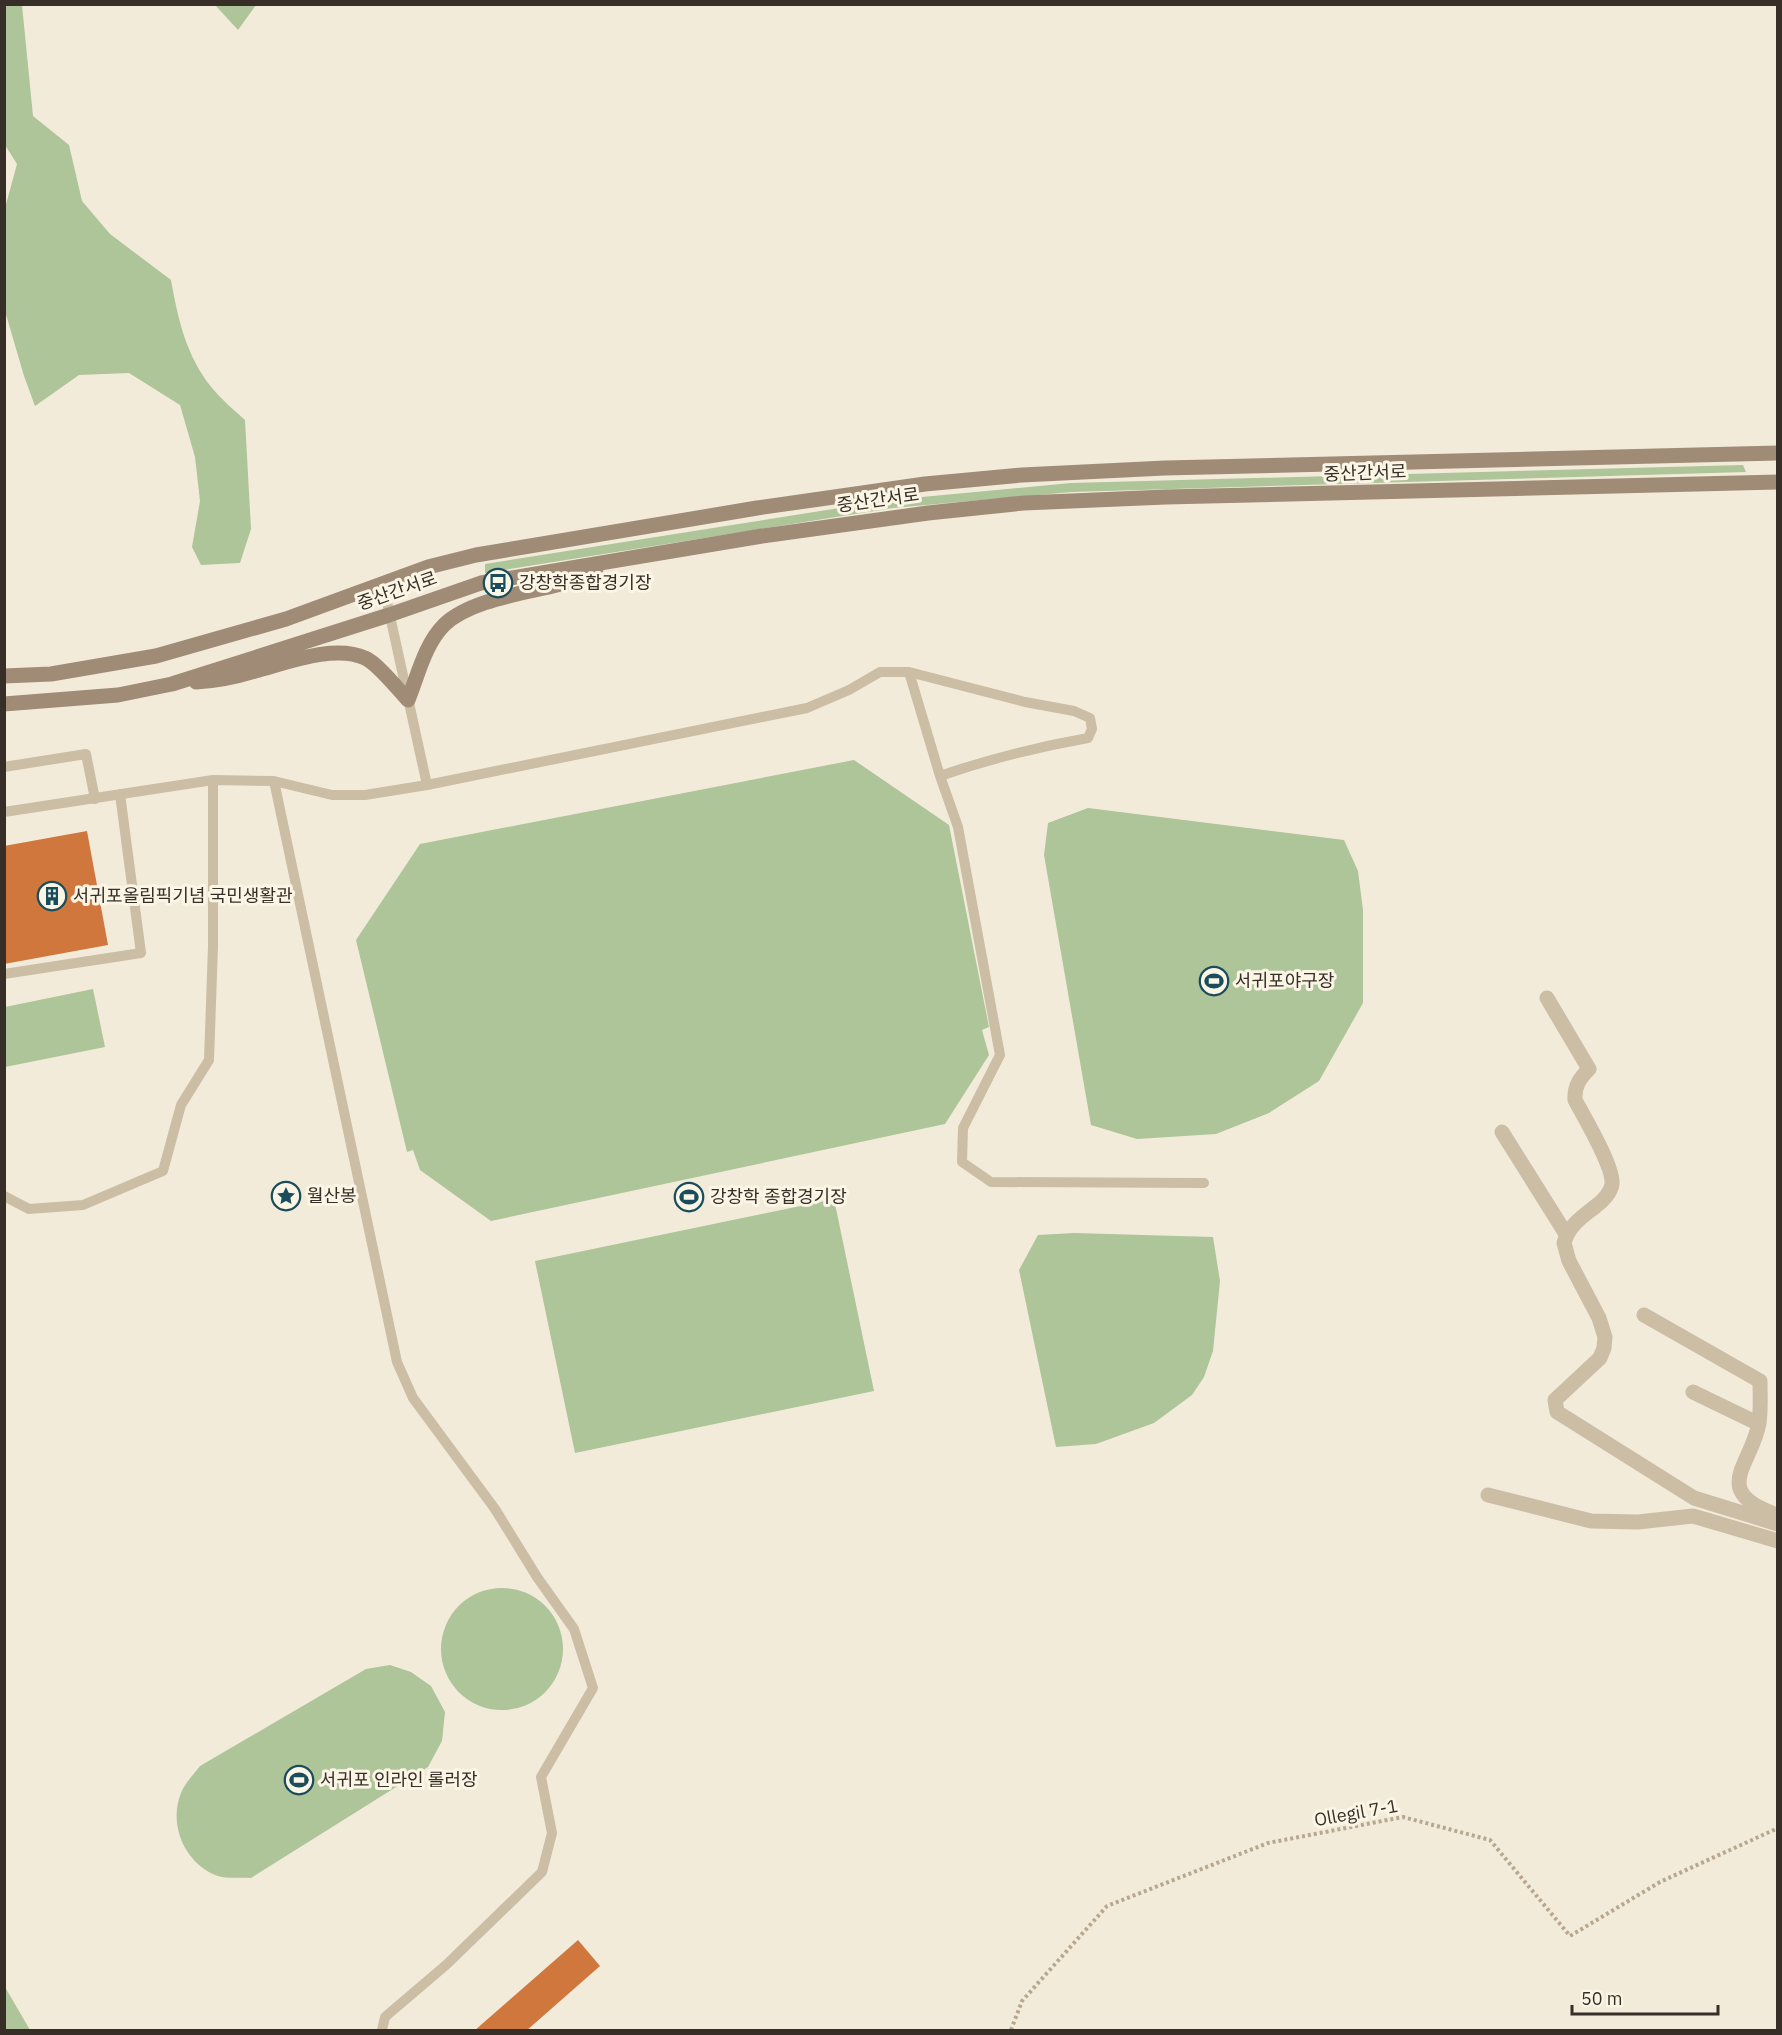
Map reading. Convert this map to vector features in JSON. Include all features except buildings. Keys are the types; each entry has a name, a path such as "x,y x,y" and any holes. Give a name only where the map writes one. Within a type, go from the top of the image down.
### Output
{"main road":[{"name":"중산간서로","path":"4,676 51,674 156,656 286,619 428,567 488,552 769,506 980,478 1165,468 1778,453"},
{"name":"중산간서로","path":"4,704 118,695 172,684 389,615 481,583 669,551 928,513 1024,503 1485,488 1778,482"},
{"path":"172,684 217,681 310,656 344,654 365,658 408,700 429,645 444,625 462,611 526,591 576,580 609,563"}],"street":[{"path":"1547,998 1589,1068 1579,1079 1574,1090 1575,1100 1606,1160 1613,1181 1611,1188 1600,1203 1573,1224 1563,1243 1569,1261 1599,1318 1605,1337 1600,1358 1555,1400 1557,1413 1694,1498 1778,1524"},
{"path":"1502,1132 1566,1234"},
{"path":"1644,1315 1760,1381 1759,1424 1742,1466 1738,1485 1742,1496 1756,1507 1778,1515"},
{"path":"1694,1392 1759,1424"},
{"path":"1488,1495 1591,1521 1638,1522 1693,1516 1778,1541"}],"lane":[{"path":"383,584 427,785"},
{"path":"4,813 213,780 274,781 332,795 365,795 427,785 807,708 849,690 880,672 909,672 1025,702 1074,711 1090,718 1092,729 1088,738 1043,746 978,763 940,776"},
{"path":"909,672 958,827 1000,1055 963,1128 962,1162 990,1182 1204,1183"},
{"path":"4,767 86,754 96,799"},
{"path":"4,1196 28,1209 83,1205 163,1171 181,1105 209,1060 213,946 213,780"},
{"path":"274,781 397,1362 413,1398 495,1509 537,1577 574,1629 593,1688 541,1777 552,1833 542,1872 446,1965 385,2018 382,2031"},
{"path":"4,974 141,953 120,794"}],"path":[{"name":"Ollegil 7-1","path":"1011,2031 1022,2001 1107,1906 1268,1843 1403,1817 1490,1840 1570,1936 1660,1882 1778,1828"}],"green space":[{"path":"5,4 22,5 33,116 69,145 82,201 110,234 171,280 180,323 189,350 203,376 245,420 251,529 240,563 201,565 192,547 200,501 195,457 180,405 129,373 79,375 35,406 5,311 5,208 17,164 5,145"},
{"path":"215,5 256,5 238,30"},
{"path":"1743,465 1746,472 1072,492 893,508 485,573 485,564 890,500 1071,483"},
{"path":"854,760 949,825 989,1027 982,1030 989,1055 945,1124 491,1221 420,1170 413,1150 407,1152 356,940 420,844"},
{"name":"서귀포야구장","path":"1088,808 1344,840 1358,871 1363,910 1363,1003 1319,1081 1269,1113 1216,1134 1137,1139 1091,1125 1044,855 1048,823"},
{"path":"93,989 105,1047 5,1067 5,1007"},
{"path":"834,1199 874,1391 575,1453 535,1261"},
{"path":"1074,1233 1213,1237 1220,1281 1213,1351 1204,1377 1192,1395 1154,1423 1096,1444 1056,1447 1019,1270 1038,1235"},
{"path":"502,1588 526,1592 545,1606 559,1625 563,1649 559,1673 545,1692 526,1706 502,1710 478,1706 459,1692 445,1673 441,1649 445,1625 459,1606 478,1592"},
{"name":"서귀포 인라인 롤러장","path":"390,1665 411,1672 431,1686 445,1712 442,1741 428,1767 251,1878 218,1876 196,1862 182,1842 177,1818 181,1793 200,1766 366,1669"},
{"path":"5,1987 30,2030 5,2030"}],"place":[{"name":"강창학종합경기장","path":"498,583"},
{"name":"서귀포올림픽기념 국민생활관","path":"52,896"},
{"name":"서귀포야구장","path":"1214,981"},
{"name":"월산봉","path":"286,1196"},
{"name":"강창학 종합경기장","path":"689,1197"},
{"name":"서귀포 인라인 롤러장","path":"299,1780"}]}
